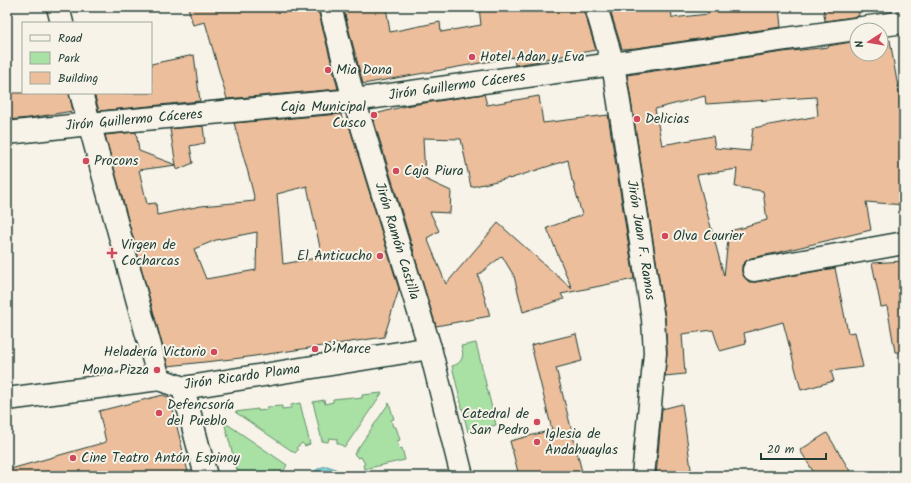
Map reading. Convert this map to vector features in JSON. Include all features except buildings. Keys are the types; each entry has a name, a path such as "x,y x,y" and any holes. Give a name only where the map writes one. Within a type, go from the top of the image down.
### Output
{"street":[{"path":"58,7 62,22"},
{"name":"Jirón Ramón Castilla","path":"330,7 354,100 430,348 462,476"},
{"name":"Jirón Juan F. Ramos","path":"596,7 613,64 653,320 655,353 644,476"},
{"name":"Jirón Guillermo Cáceres","path":"7,133 354,100 904,22"},
{"path":"7,399 159,378 81,94"},
{"path":"754,270 904,243"},
{"name":"Jirón Ricardo Plama","path":"159,378 183,388 430,348"},
{"path":"183,388 206,476"}],"green space":[{"path":"476,343 496,425 468,432 452,366 462,359 463,353 461,346"},
{"path":"382,393 345,447 337,443 337,439 329,438 328,442 322,441 313,402 324,400 325,404 333,402 333,399 353,397 354,399 362,398 362,395"},
{"path":"300,403 310,444 305,446 302,443 296,448 298,450 295,453 235,412 258,409 258,411 266,410 267,407 282,406 282,409 291,408 291,405"},
{"path":"389,403 394,419 391,420 393,427 396,427 400,440 397,441 399,449 402,448 405,460 364,469 363,465 365,464 361,457 358,458 354,454"},
{"path":"224,422 287,465 283,472 280,472 280,476 239,476 235,463 238,462 236,454 233,455"}],"water":[{"path":"327,466 340,472 343,476 310,476 318,469"}],"place":[{"name":"Hotel Adan y Eva","path":"472,57"},
{"name":"Mia Dona","path":"328,70"},
{"name":"Caja Municipal Cusco","path":"374,115"},
{"name":"Delicias","path":"637,119"},
{"name":"Procons","path":"86,161"},
{"name":"Caja Piura","path":"396,171"},
{"name":"Olva Courier","path":"665,236"},
{"name":"Virgen de Cocharcas","path":"112,253"},
{"name":"El Anticucho","path":"380,256"},
{"name":"D’Marce","path":"315,349"},
{"name":"Heladería Victorio","path":"214,352"},
{"name":"Mona Pizza","path":"157,370"},
{"name":"Defencsoría del Pueblo","path":"159,413"},
{"name":"Catedral de San Pedro","path":"537,422"},
{"name":"Iglesia de Andahuaylas","path":"537,442"},
{"name":"Cine Teatro Antón Espinoy","path":"73,458"}]}
